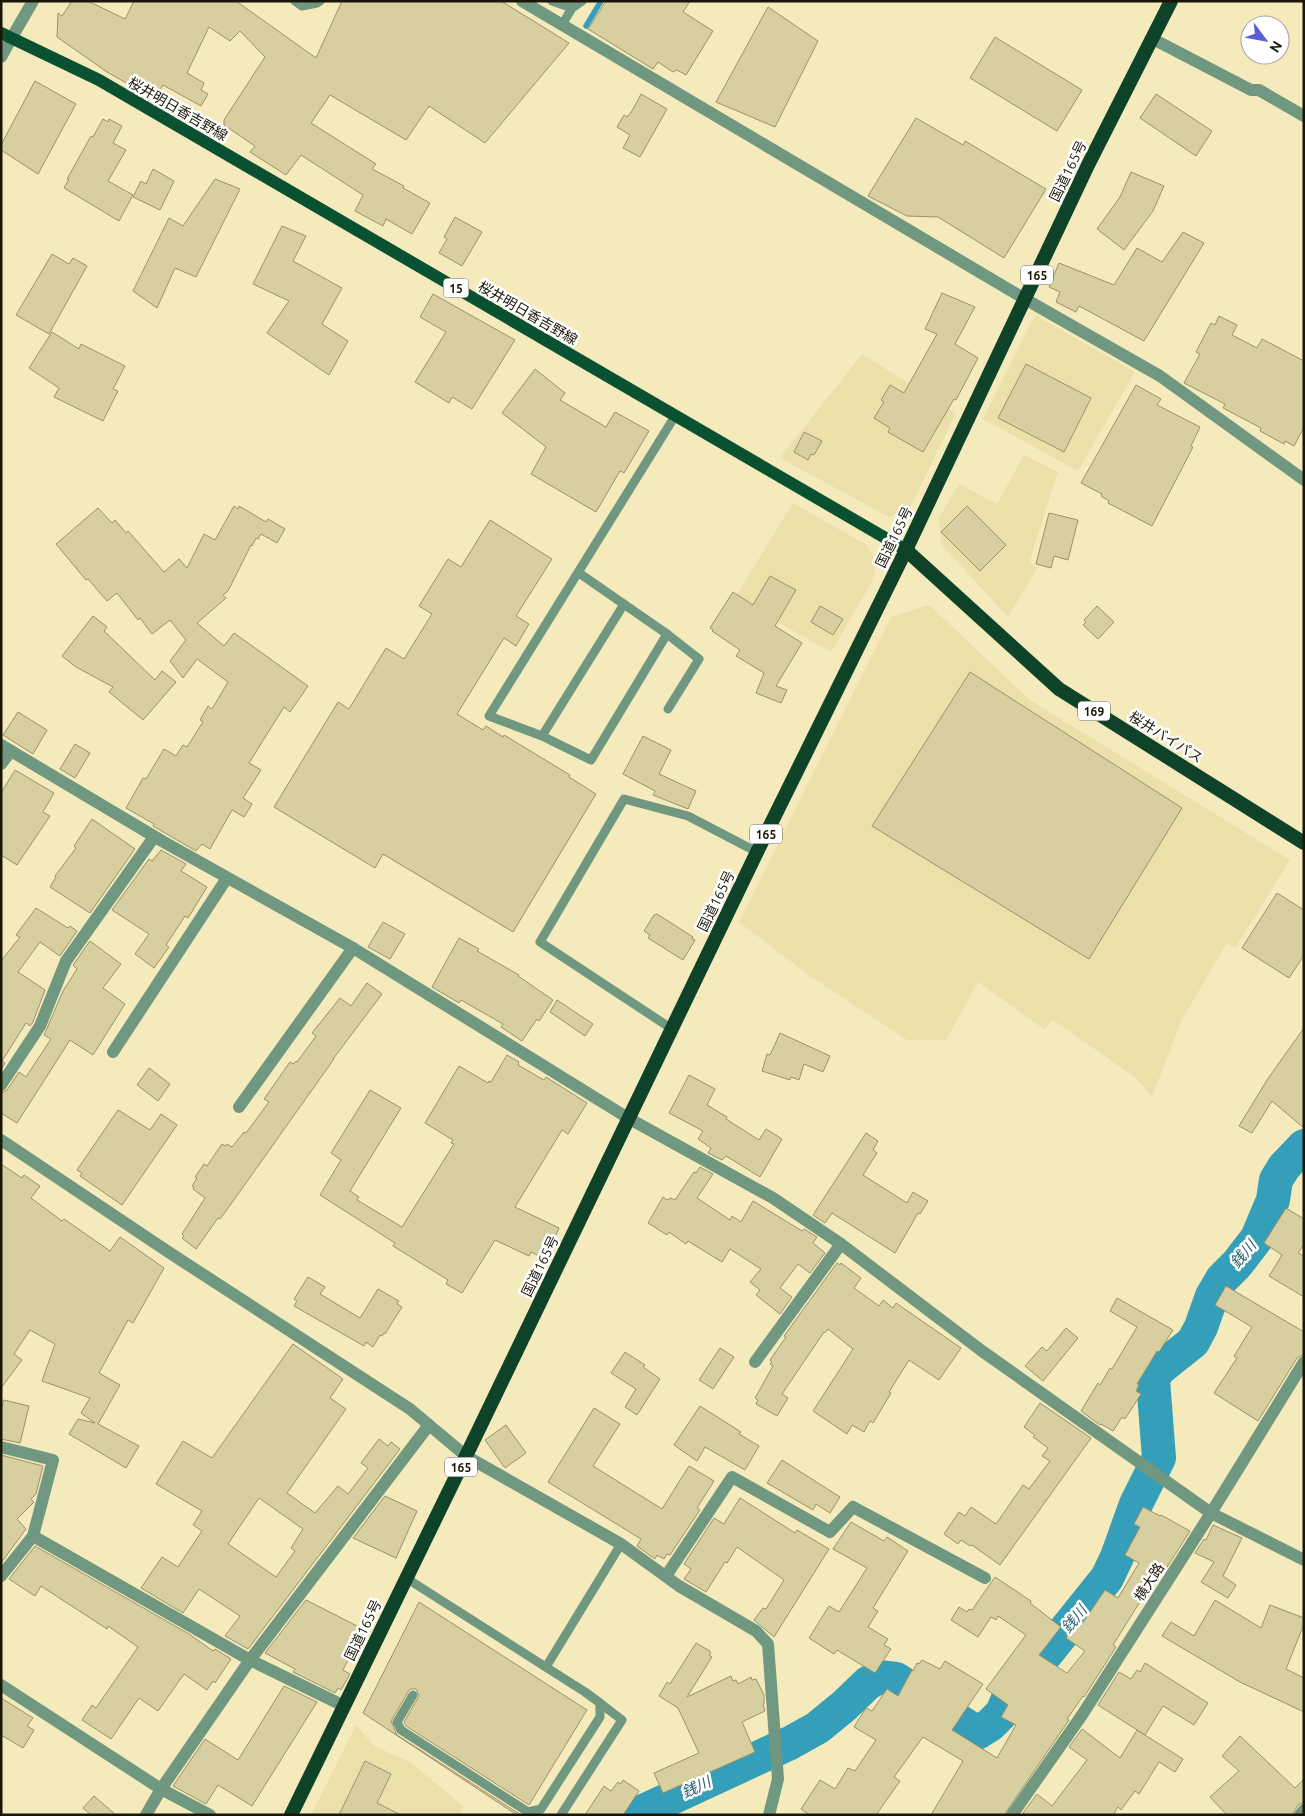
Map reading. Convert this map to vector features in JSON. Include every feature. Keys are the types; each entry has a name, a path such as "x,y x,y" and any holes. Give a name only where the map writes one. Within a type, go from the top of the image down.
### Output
{"highway":[{"name":"国道165号","path":"291,1815 757,852 906,550 1088,165 1170,1"},
{"name":"桜井バイパス","path":"906,550 1059,690 1304,843"}],"main road":[{"name":"桜井明日香吉野線","path":"6,36 99,80 906,550"}],"street":[{"path":"1,57 6,36 33,1"},
{"path":"522,1 1026,299 1160,376 1304,480"},
{"path":"1152,39 1251,90 1259,90 1304,116"},
{"path":"1,764 6,748 154,837 353,948 628,1118 772,1198 841,1244 982,1351 1211,1513 1304,1560"},
{"path":"1,1085 40,1026 66,961 154,837"},
{"path":"113,1052 227,878"},
{"path":"239,1107 353,948"},
{"path":"1,1140 170,1253 410,1409 466,1456 621,1544 666,1576 756,1631 768,1644 778,1779 769,1815"},
{"path":"755,1362 841,1244"},
{"name":"横大路","path":"1012,1815 1082,1715 1211,1513 1304,1362"},
{"path":"146,1815 161,1789 250,1660 429,1425"},
{"path":"1,1447 53,1460 33,1536 1,1576"},
{"path":"666,1576 732,1477 830,1532 853,1507 985,1578"},
{"path":"33,1536 250,1660 344,1706"},
{"path":"1,1684 161,1789 210,1815"},
{"path":"1300,1815 1304,1810"}],"lane":[{"path":"295,1 302,6 320,1"},
{"path":"552,1 570,5 582,1"},
{"path":"562,25 570,5"},
{"path":"667,634 591,760 542,736 489,716 675,416"},
{"path":"578,573 667,634 699,659 668,709"},
{"path":"542,736 624,604"},
{"path":"672,1028 540,942 624,799 688,816 757,852"},
{"path":"546,1667 621,1544"},
{"path":"406,1578 546,1667 622,1720 561,1815"},
{"path":"413,1695 398,1722 400,1730 528,1812 541,1808 552,1792 600,1717 600,1703"}],"shaded area":[{"path":"1035,315 1135,372 1078,471 983,419"},
{"path":"862,354 956,413 910,508 889,517 780,458"},
{"path":"1024,455 1058,472 1029,562 1037,568 1008,617 941,544 939,518 959,484 997,504"},
{"path":"793,503 865,544 877,562 872,582 831,652 735,598"},
{"path":"929,605 1030,700 1290,860 1235,948 1227,943 1181,1021 1152,1097 1136,1078 1053,1020 1044,1029 978,982 946,1040 907,1040 810,976 739,922 891,617"},
{"path":"356,1725 374,1746 410,1762 464,1807 459,1815 311,1815"}],"building":[{"path":"72,1 88,1 125,19 134,1 236,1 316,58 342,1 501,1 569,43 485,143 429,106 406,140 330,95 311,123 376,164 372,169 404,186 403,188 430,203 412,234 386,219 383,226 355,211 363,195 301,155 286,175 250,152 255,146 224,125 224,120 265,57 240,31 230,41 209,27 187,73 204,83 201,90 208,94 201,106 163,85 155,99 107,72 57,37 58,13 62,16"},
{"path":"606,1 690,1 683,12 713,31 686,75 677,70 673,72 658,62 653,69 588,29"},
{"path":"768,7 818,41 775,127 716,102"},
{"path":"995,37 1082,90 1057,131 970,78"},
{"path":"35,81 76,104 38,174 1,150 1,145"},
{"path":"641,94 667,109 640,157 623,148 630,135 617,127 624,115 627,117 632,111"},
{"path":"1156,94 1212,131 1196,156 1140,118"},
{"path":"916,118 963,145 965,141 1046,189 1004,258 938,217 907,216 868,196"},
{"path":"103,119 108,122 109,119 122,126 113,143 126,150 108,181 133,195 119,221 64,188 91,136 93,137"},
{"path":"153,169 174,181 160,210 133,197 141,181 146,184"},
{"path":"1131,172 1164,186 1153,211 1124,250 1097,229 1120,197"},
{"path":"215,179 240,189 196,277 175,268 157,308 133,291 169,218 183,226"},
{"path":"455,217 482,232 462,266 439,253 447,239 444,237"},
{"path":"282,226 306,236 293,261 342,288 322,324 348,341 329,375 267,333 289,301 253,284"},
{"path":"1183,232 1204,243 1144,341 1079,306 1076,312 1056,302 1060,292 1049,287 1059,263 1114,285 1137,248 1162,262"},
{"path":"52,254 69,264 73,258 87,266 49,334 16,315"},
{"path":"942,293 975,307 955,344 978,358 956,400 954,399 923,452 888,432 890,428 874,418 884,402 881,400 890,385 904,393 937,334 925,329"},
{"path":"433,294 515,340 472,409 452,397 449,403 415,382 446,332 420,317"},
{"path":"1219,316 1237,325 1232,335 1257,348 1262,339 1304,361 1304,427 1294,446 1285,441 1284,444 1260,431 1261,428 1223,408 1225,404 1184,383 1200,354 1196,352 1211,323 1215,325"},
{"path":"52,332 79,349 81,344 125,366 113,389 118,391 103,421 54,397 59,388 29,368"},
{"path":"1026,364 1091,398 1064,452 998,418"},
{"path":"535,369 565,393 560,400 606,427 615,412 649,431 624,473 620,471 596,512 531,474 546,447 502,413"},
{"path":"1136,385 1161,399 1157,405 1200,427 1191,446 1193,447 1152,526 1108,503 1109,501 1101,496 1102,494 1081,483"},
{"path":"804,432 822,441 814,455 811,454 808,460 794,452"},
{"path":"234,506 238,509 239,506 266,522 268,519 285,529 277,543 261,534 258,539 256,538 228,591 223,595 226,598 197,623 224,646 234,633 308,686 290,712 284,707 249,763 261,770 243,798 252,804 244,817 232,810 210,849 202,844 196,851 126,808 143,778 146,779 164,749 176,756 183,745 187,747 203,722 200,720 208,706 212,709 228,682 197,659 183,678 170,661 186,640 170,620 152,634 140,618 138,620 117,593 107,601 88,579 86,580 56,544 98,508 112,523 115,520 126,533 128,531 164,572 179,559 187,568 204,534 215,540"},
{"path":"967,506 1006,545 980,571 941,532"},
{"path":"1049,513 1078,520 1068,560 1054,556 1051,568 1036,564"},
{"path":"490,520 552,559 516,616 529,624 516,646 504,638 457,714 483,730 486,726 503,737 504,735 570,775 569,777 596,794 513,932 383,854 375,868 274,807 338,702 349,709 386,648 404,659 432,614 419,606 448,559 461,567"},
{"path":"770,576 796,590 775,626 802,643 776,686 787,690 781,703 756,693 764,673 736,656 740,650 710,628 733,592 753,605"},
{"path":"820,606 843,619 833,635 811,622"},
{"path":"1097,606 1114,622 1098,639 1083,625 1086,622 1084,620"},
{"path":"93,616 107,627 104,631 155,680 162,671 176,682 143,720 109,692 113,687 76,667 62,656"},
{"path":"970,672 1182,808 1089,959 872,826"},
{"path":"18,712 47,730 33,754 3,735"},
{"path":"643,736 671,750 659,774 696,791 688,809 653,795 655,791 623,774"},
{"path":"75,744 90,753 75,778 60,769"},
{"path":"15,770 54,793 43,812 50,816 17,865 1,855 1,793"},
{"path":"92,819 135,849 90,913 50,887 55,876 76,848 74,846"},
{"path":"161,850 186,864 181,871 207,887 188,918 185,916 166,945 169,947 154,968 135,954 149,934 112,910 149,859 152,861"},
{"path":"1277,893 1304,910 1304,955 1289,978 1242,948"},
{"path":"36,908 68,928 70,926 77,931 60,956 40,942 18,972 45,990 33,1022 30,1026 26,1023 2,1061 5,1063 1,1070 1,961 20,937 16,935"},
{"path":"657,914 695,940 683,960 648,938 650,935 644,931 654,915"},
{"path":"383,922 405,934 390,959 368,947"},
{"path":"459,938 479,949 477,951 519,975 553,1000 522,1041 501,1027 503,1024 461,1000 459,1003 432,987"},
{"path":"90,941 121,964 103,988 125,1004 93,1055 70,1040 17,1123 1,1113 1,1093 7,1090 19,1072 26,1077 51,1039 44,1035 63,991 77,969 73,965"},
{"path":"367,983 382,994 333,1059 231,1204 220,1219 218,1218 196,1249 182,1238 184,1236 182,1234 205,1198 193,1189 194,1187 192,1186 197,1178 195,1177 204,1164 207,1166 222,1144 232,1147 244,1132 246,1133 269,1102 264,1099 290,1062 293,1064 297,1062 316,1036 312,1033 340,998 351,1006"},
{"path":"557,1000 593,1024 585,1036 550,1012"},
{"path":"1304,1028 1304,1128 1272,1101 1252,1133 1239,1126 1267,1080"},
{"path":"780,1033 830,1056 823,1072 804,1064 799,1080 791,1077 790,1080 762,1071 767,1054 770,1055"},
{"path":"507,1055 519,1062 518,1065 544,1080 546,1077 587,1103 568,1134 562,1130 515,1207 559,1228 545,1259 531,1252 529,1256 495,1240 462,1293 446,1284 448,1280 393,1246 395,1243 320,1195 341,1160 331,1153 370,1090 401,1108 350,1191 359,1197 357,1200 402,1227 454,1144 451,1143 453,1140 425,1123 459,1066 488,1083 489,1081 491,1082"},
{"path":"149,1068 170,1084 158,1101 137,1085"},
{"path":"689,1075 715,1089 707,1105 727,1117 726,1119 759,1140 766,1129 782,1139 760,1177 726,1156 722,1160 708,1153 711,1148 698,1139 703,1131 669,1113"},
{"path":"118,1110 150,1130 161,1114 177,1125 122,1205 80,1176 82,1173 77,1170"},
{"path":"866,1133 878,1141 873,1150 877,1153 863,1175 907,1203 913,1192 928,1201 920,1214 918,1213 895,1253 832,1213 825,1223 813,1215"},
{"path":"1,1164 22,1178 24,1175 40,1186 31,1198 62,1221 64,1219 110,1251 120,1237 164,1268 133,1323 128,1320 99,1373 120,1385 98,1424 139,1446 126,1468 69,1434 78,1419 95,1423 81,1413 90,1398 42,1381 55,1344 30,1330 14,1354 22,1360 1,1388"},
{"path":"700,1167 713,1174 697,1198 730,1220 732,1216 741,1222 753,1201 802,1231 804,1229 817,1237 813,1243 825,1253 810,1273 798,1264 780,1288 792,1297 780,1314 756,1295 760,1290 750,1282 761,1269 730,1249 722,1262 688,1241 686,1244 669,1232 667,1235 648,1223 663,1197 667,1200 671,1198 675,1200 694,1172 696,1173"},
{"path":"1286,1208 1304,1219 1304,1244 1298,1253 1304,1256 1304,1297 1269,1276 1282,1255 1264,1243"},
{"path":"837,1263 840,1265 841,1263 861,1278 854,1288 879,1306 883,1300 893,1308 896,1303 961,1348 939,1380 909,1360 873,1423 870,1421 864,1432 852,1425 847,1434 813,1411 853,1349 828,1329 824,1332 782,1394 788,1398 777,1416 756,1404 758,1400 755,1398 773,1366 770,1364 772,1362 770,1360 786,1337 784,1336"},
{"path":"308,1277 325,1287 320,1294 360,1318 378,1289 399,1301 397,1304 402,1307 385,1334 380,1335 373,1347 366,1342 364,1346 294,1306 297,1301 294,1299"},
{"path":"1226,1286 1304,1332 1304,1354 1297,1358 1258,1421 1214,1393 1237,1358 1234,1356 1252,1327 1215,1305"},
{"path":"1117,1298 1173,1330 1159,1352 1157,1351 1137,1384 1139,1385 1136,1391 1141,1394 1125,1419 1122,1417 1113,1431 1100,1425 1081,1411 1098,1383 1100,1385 1110,1368 1112,1369 1137,1327 1110,1311"},
{"path":"1066,1328 1078,1338 1043,1381 1025,1366 1042,1347 1047,1351"},
{"path":"293,1344 343,1379 330,1398 346,1409 287,1493 315,1513 338,1486 348,1494 368,1468 361,1463 379,1439 388,1446 391,1442 400,1449 248,1649 225,1636 240,1616 199,1589 183,1613 141,1588 162,1557 178,1567 202,1531 193,1525 202,1511 156,1484 183,1441 212,1458","holes":["259,1498 303,1529 291,1548 295,1551 276,1577 228,1544"]},
{"path":"720,1348 734,1357 713,1389 699,1380"},
{"path":"625,1352 645,1365 643,1367 660,1379 637,1415 625,1407 636,1389 611,1373"},
{"path":"4,1400 29,1406 20,1443 1,1439 1,1409"},
{"path":"1040,1403 1091,1438 1000,1565 972,1545 970,1546 961,1540 958,1544 944,1534 959,1512 965,1516 971,1507 996,1524 1023,1485 1029,1489 1050,1461 1042,1456 1048,1448 1033,1437 1035,1435 1024,1427"},
{"path":"700,1406 759,1446 745,1470 705,1447 697,1461 674,1445"},
{"path":"594,1408 620,1424 593,1466 662,1509 689,1466 714,1481 697,1508 700,1510 670,1555 667,1554 664,1559 657,1555 655,1559 637,1546 641,1539 548,1482"},
{"path":"506,1425 526,1453 505,1468 485,1440"},
{"path":"1,1455 43,1466 36,1494 31,1499 34,1502 17,1519 26,1529 1,1563"},
{"path":"782,1460 840,1497 830,1513 816,1504 813,1510 767,1483"},
{"path":"385,1496 417,1511 396,1558 353,1538"},
{"path":"740,1498 795,1533 797,1530 829,1549 774,1637 754,1620 763,1608 766,1609 784,1580 737,1547 706,1592 684,1579 691,1569 684,1564 714,1518 724,1524"},
{"path":"1143,1507 1190,1531 1162,1575 1158,1573 1113,1645 1116,1647 1004,1815 931,1815 963,1761 923,1737 894,1777 900,1781 876,1815 809,1815 801,1809 820,1780 835,1789 848,1768 855,1771 876,1740 854,1727 866,1708 872,1711 887,1689 898,1696 912,1670 922,1660 940,1669 945,1661 983,1684 952,1730 997,1758 1016,1725 1001,1717 1008,1705 986,1689 1026,1635 998,1616 996,1620 991,1617 978,1637 951,1620 959,1607 967,1612 969,1609 972,1610 995,1577 1031,1601 1030,1603 1061,1627 1039,1655 1067,1673 1085,1651 1066,1638 1078,1621 1082,1624 1105,1590 1118,1598 1139,1563 1125,1555 1140,1527 1134,1524"},
{"path":"851,1522 884,1541 887,1537 908,1551 873,1608 878,1611 868,1627 888,1639 884,1645 891,1649 875,1673 837,1650 834,1654 809,1638 829,1606 839,1612 867,1568 833,1549"},
{"path":"1213,1525 1242,1538 1223,1576 1236,1585 1228,1598 1201,1582 1214,1562 1195,1553 1204,1539 1206,1540"},
{"path":"35,1546 189,1634 213,1651 215,1649 231,1659 215,1683 213,1681 207,1690 184,1674 158,1711 139,1698 111,1739 82,1720 92,1705 96,1708 138,1647 108,1626 107,1629 41,1586 35,1596 9,1579"},
{"path":"306,1600 363,1629 343,1670 350,1674 341,1690 338,1688 335,1693 293,1672 295,1669 265,1653"},
{"path":"1215,1600 1261,1628 1270,1605 1304,1618 1304,1624 1286,1669 1304,1678 1304,1712 1240,1682 1162,1636 1171,1622 1194,1636"},
{"path":"419,1602 587,1710 529,1805 406,1726 404,1722 419,1696 416,1689 410,1689 408,1692 391,1721 397,1735 521,1815 517,1815 363,1713"},
{"path":"696,1643 710,1651 710,1656 712,1657 687,1697 731,1676 733,1681 736,1680 738,1684 751,1677 752,1680 756,1679 764,1695 763,1704 765,1711 742,1722 755,1752 663,1793 654,1773 699,1753 678,1708 659,1696 667,1682 670,1684"},
{"path":"1145,1663 1208,1703 1194,1725 1163,1706 1145,1735 1098,1705 1119,1672 1131,1679 1137,1670 1140,1672"},
{"path":"284,1686 317,1702 252,1806 218,1785 206,1804 173,1786 205,1739 238,1760"},
{"path":"1,1698 33,1718 27,1726 34,1730 23,1748 1,1735"},
{"path":"1082,1729 1120,1758 1137,1730 1183,1759 1175,1772 1159,1762 1139,1794 1135,1791 1121,1810 1118,1807 1113,1815 1026,1815 1023,1813 1037,1794 1052,1806 1087,1760 1069,1747"},
{"path":"1240,1736 1295,1788 1304,1779 1304,1802 1298,1805 1292,1815 1227,1815 1210,1797 1239,1771 1222,1756"},
{"path":"365,1761 391,1774 377,1803 401,1815 339,1815"},
{"path":"623,1780 639,1791 623,1815 585,1815 604,1786 611,1791 618,1782 621,1784"},
{"path":"94,1796 116,1815 91,1815 83,1808"}],"waterway":[{"path":"586,26 601,1"},
{"name":"銭川","path":"635,1815 790,1743 817,1728 868,1683 879,1677 896,1679 977,1733 990,1725 1002,1713 1009,1696 1022,1677 1046,1654 1107,1578 1117,1557 1136,1504 1159,1458 1153,1380 1158,1370 1193,1342 1201,1327 1212,1296 1222,1279 1237,1264 1257,1238 1273,1200 1276,1180 1284,1167 1304,1146"}]}
